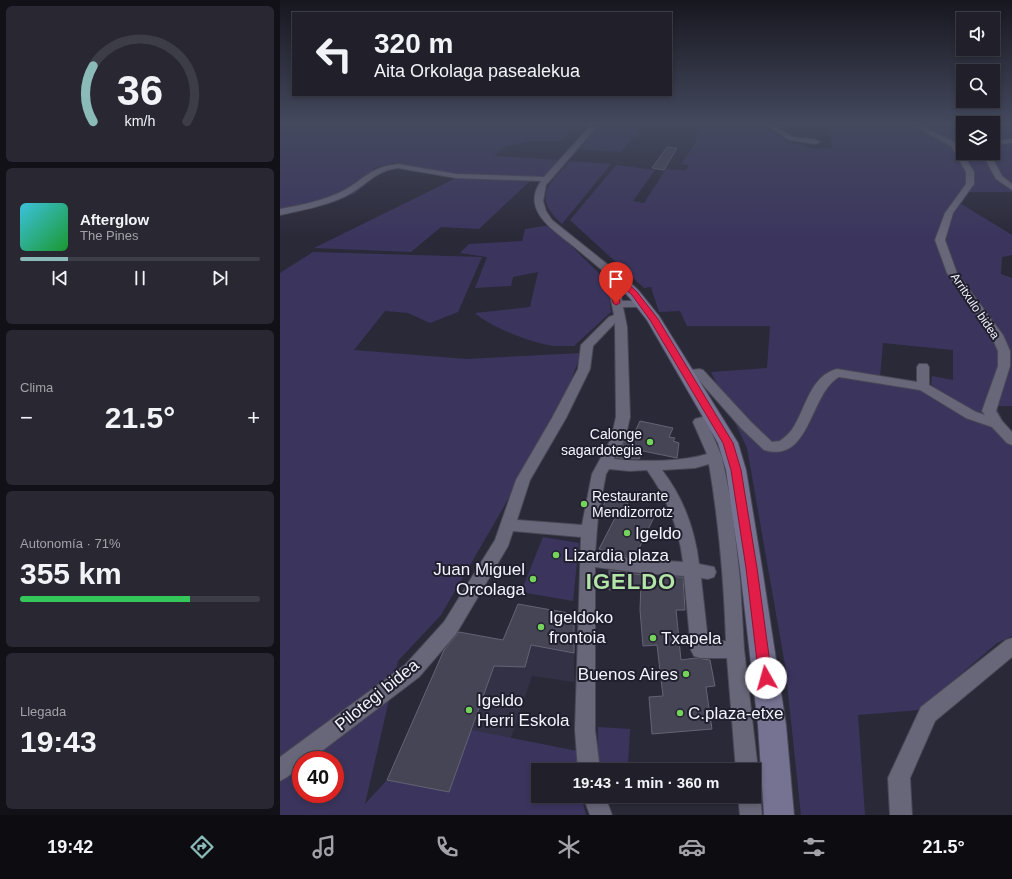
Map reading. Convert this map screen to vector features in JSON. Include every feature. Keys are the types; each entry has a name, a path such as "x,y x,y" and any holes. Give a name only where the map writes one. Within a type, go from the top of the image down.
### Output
{"street":[{"path":"561,162 540,187 538,196 540,211 549,222 625,284 643,304 654,319 728,443 736,470 751,568 772,725 779,815"},
{"name":"Arritxulo bidea","path":"966,162 970,172 970,184 949,213 940,240 952,273 997,335 1004,351 1004,366 989,411 1012,440"},
{"path":"991,162 999,177 1012,188"},
{"path":"280,212 297,209 344,194 356,187 374,171 381,168 398,166 456,176 546,179"},
{"path":"587,763 585,730 587,559 590,516 599,474 618,439 623,417 619,311 614,290 613,274"},
{"path":"619,311 629,303 643,304"},
{"name":"Pilotegi bidea","path":"280,770 412,671 450,628 502,542 523,480 559,418 584,369 587,345 619,311"},
{"path":"923,367 923,387"},
{"path":"687,374 699,373 746,425 769,447 784,446 793,438 802,425 822,382 836,373 923,387 971,415 998,424"},
{"path":"714,418 700,422 715,457 724,506 732,580 735,649 746,763"},
{"path":"605,463 630,466 695,463 715,457"},
{"path":"651,465 660,477 682,520 689,546 700,570 700,650 735,649"},
{"path":"508,525 589,532"},
{"path":"587,559 611,564 700,570"},
{"path":"901,815 899,778 928,714 1012,646"},
{"path":"597,803 602,815"},
{"path":"750,803 751,815"}],"shaded area":[{"path":"280,162 558,162 544,176 526,177 460,175 394,163 373,168 374,178 354,194 280,210"},
{"path":"569,162 611,164 562,224 548,206 546,198 546,191 555,177"},
{"path":"682,162 1012,162 1012,192 959,192 955,200 1012,235 1012,255 1002,257 1001,274 1012,278 1012,406 996,406 1012,439 1012,636 997,643 919,710 858,715 865,815 801,815 785,665 747,448 711,372 767,368 770,326 687,326 680,311 659,312 651,287 644,288 570,220 616,165 655,170 633,201 644,203 666,169 686,170 689,165 681,164","holes":["883,343 953,350 953,380 932,376 931,387 880,377"]},
{"path":"456,178 531,180 479,229 441,227 411,252 314,248"},
{"path":"550,225 602,276 608,288 611,312 574,346 547,345 525,339 490,324 481,318 475,313 530,307 538,272 513,277 511,286 475,288 487,257 460,253 469,244 522,241 525,229"},
{"path":"313,252 482,257 458,312 430,323 408,313 385,311 354,350 466,359 581,353 571,381 502,510 441,615 398,661 365,804 387,780 449,792 471,730 577,751 578,763 531,763 531,803 583,803 586,815 280,815 280,273"},
{"path":"543,537 579,543 573,601 521,592"},
{"name":"Igeldo Herri Eskola","path":"453,631 574,653 574,682 532,676 511,738 563,763 531,763 531,803 583,803 586,815 387,780"},
{"path":"598,727 630,729 628,763 597,763"}],"building":[{"path":"656,162 669,162 664,170 652,168"},
{"name":"Calonge sagardotegia","path":"640,421 673,428 669,437 675,438 673,441 679,443 677,458 643,451 639,459 616,458 629,433 634,434"},
{"name":"Igeldo","path":"607,497 628,503 626,507 654,517 635,557 614,555 599,549 616,516 601,511"},
{"path":"609,570 641,575 641,589 609,590"},
{"path":"660,576 683,577 685,610 676,610 681,660 696,658 710,660 715,686 706,687 712,729 652,734 649,697 663,696 657,645 643,646 640,610 641,583 660,582"},
{"name":"Igeldo Herri Eskola","path":"518,604 574,614 574,653 531,645 525,667 494,666 449,792 387,780 444,650 459,632 503,640"}],"place":[{"name":"Calonge sagardotegia","path":"650,442"},
{"name":"Restaurante Mendizorrotz","path":"584,504"},
{"name":"Igeldo","path":"627,533"},
{"name":"Lizardia plaza","path":"556,555"},
{"name":"Juan Miguel Orcolaga","path":"533,579"},
{"name":"Igeldoko frontoia","path":"541,627"},
{"name":"Txapela","path":"653,638"},
{"name":"Buenos Aires","path":"686,674"},
{"name":"Igeldo Herri Eskola","path":"469,710"},
{"name":"C.plaza-etxe","path":"680,713"}],"district":[{"name":"IGELDO","path":"631,581"}],"route":[{"path":"616,303 613,274 625,284 654,319 728,443 736,470 766,678"}]}
